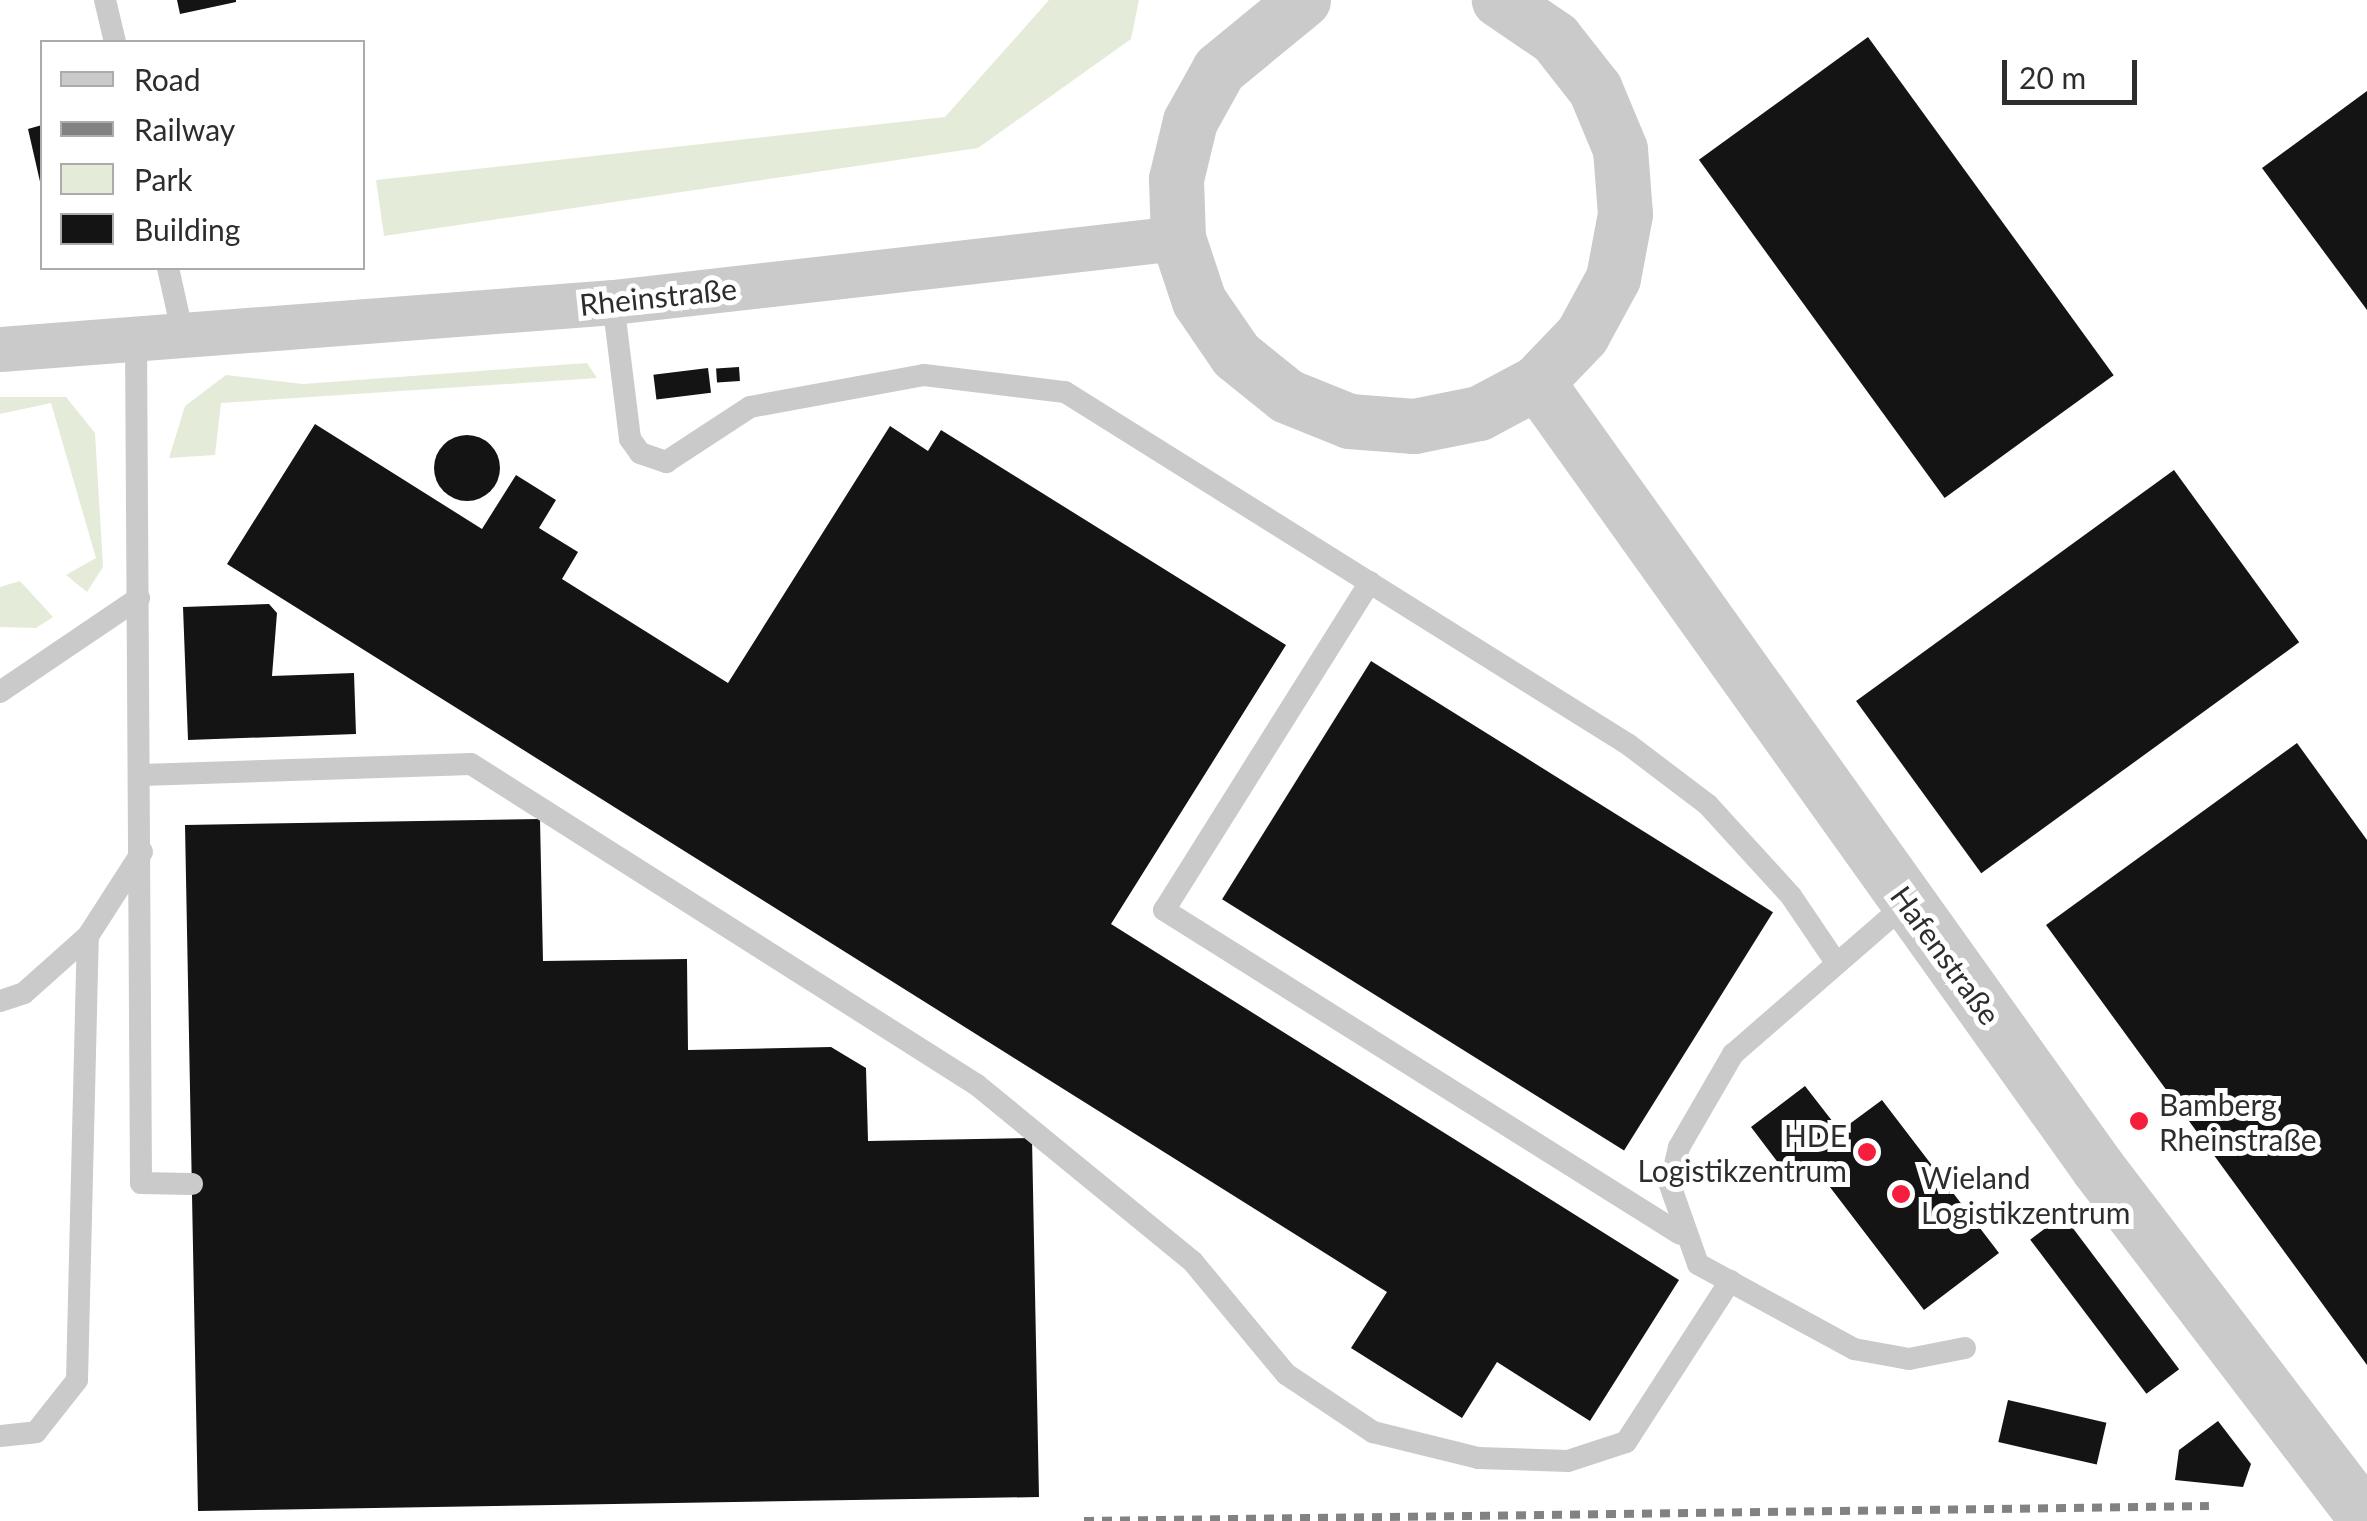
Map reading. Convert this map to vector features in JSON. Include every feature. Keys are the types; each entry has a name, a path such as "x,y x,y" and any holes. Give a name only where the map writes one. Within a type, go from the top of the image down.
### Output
{"street":[{"path":"1303,0 1218,69 1190,121 1176,179 1178,238 1198,301 1236,355 1288,396 1333,414 1414,426 1479,413 1536,382 1582,336 1613,278 1625,214 1620,149 1595,89 1554,38 1499,0"},
{"name":"Rheinstraße","path":"0,349 613,302 1178,238"},
{"name":"Hafenstraße","path":"1536,382 1908,902 2367,1520"}],"lane":[{"path":"105,0 115,40"},
{"path":"168,270 183,335"},
{"path":"613,302 640,453 666,462 750,407 924,375 998,378 1065,392 1370,582 1708,804 1791,896 1834,961"},
{"path":"136,340 142,775 141,1183 192,1184"},
{"path":"1370,582 1164,910 1680,1234"},
{"path":"0,692 140,598"},
{"path":"142,775 471,764 977,1085 1192,1262 1286,1374 1374,1432 1514,1459 1568,1461 1626,1442 1730,1281"},
{"path":"0,1001 24,993 88,936 142,852"},
{"path":"1908,902 1834,961 1733,1054 1679,1146 1670,1184 1680,1234 1698,1264 1854,1349 1908,1359 1965,1348"},
{"path":"0,1436 36,1432 77,1380 88,936"}],"green space":[{"path":"1049,0 1139,0 1131,39 978,148 384,236 376,180 945,117"},
{"path":"587,363 597,378 221,403 215,455 169,458 185,406 226,375 303,384"},
{"path":"0,397 66,397 95,433 103,567 87,592 66,575 96,558 51,403 0,414"},
{"path":"20,581 53,617 36,628 0,627 0,587"}],"building":[{"path":"177,0 236,0 236,2 180,14"},
{"path":"1868,37 2114,375 1945,498 1699,160"},
{"path":"2367,91 2367,310 2262,168"},
{"path":"40,126 40,182 28,129"},
{"path":"739,367 740,381 717,383 716,369"},
{"path":"708,368 711,393 656,400 653,375"},
{"path":"315,424 482,529 516,475 556,500 539,528 578,552 562,579 728,683 890,426 928,451 941,430 1286,645 1111,924 1679,1280 1590,1421 1497,1362 1462,1418 1351,1348 1387,1292 227,564"},
{"path":"467,435 480,437 490,445 498,455 498,481 490,491 480,499 467,501 454,499 444,491 436,481 434,468 436,455 444,445 454,437"},
{"path":"2174,470 2299,642 1981,873 1856,701"},
{"path":"269,604 277,613 272,676 354,673 356,734 188,740 183,607"},
{"path":"1371,661 1773,912 1624,1150 1222,899"},
{"path":"2297,743 2367,840 2367,1365 2046,925"},
{"path":"540,819 543,961 687,959 688,1050 831,1047 866,1068 868,1141 1032,1138 1039,1497 198,1511 185,825"},
{"path":"1805,1086 1840,1131 1882,1100 1999,1253 1924,1310 1810,1161 1789,1177 1751,1127"},
{"path":"2063,1215 2179,1369 2146,1394 2030,1240"},
{"path":"2008,1400 2106,1423 2097,1465 1998,1442"},
{"path":"2218,1421 2251,1464 2243,1487 2175,1480 2179,1450"}],"railway":[{"path":"1084,1521 2209,1506"}],"place":[{"name":"Bamberg Rheinstraße","path":"2139,1121"},
{"name":"HDE Logistikzentrum","path":"1867,1152"},
{"name":"Wieland Logistikzentrum","path":"1901,1194"}]}
